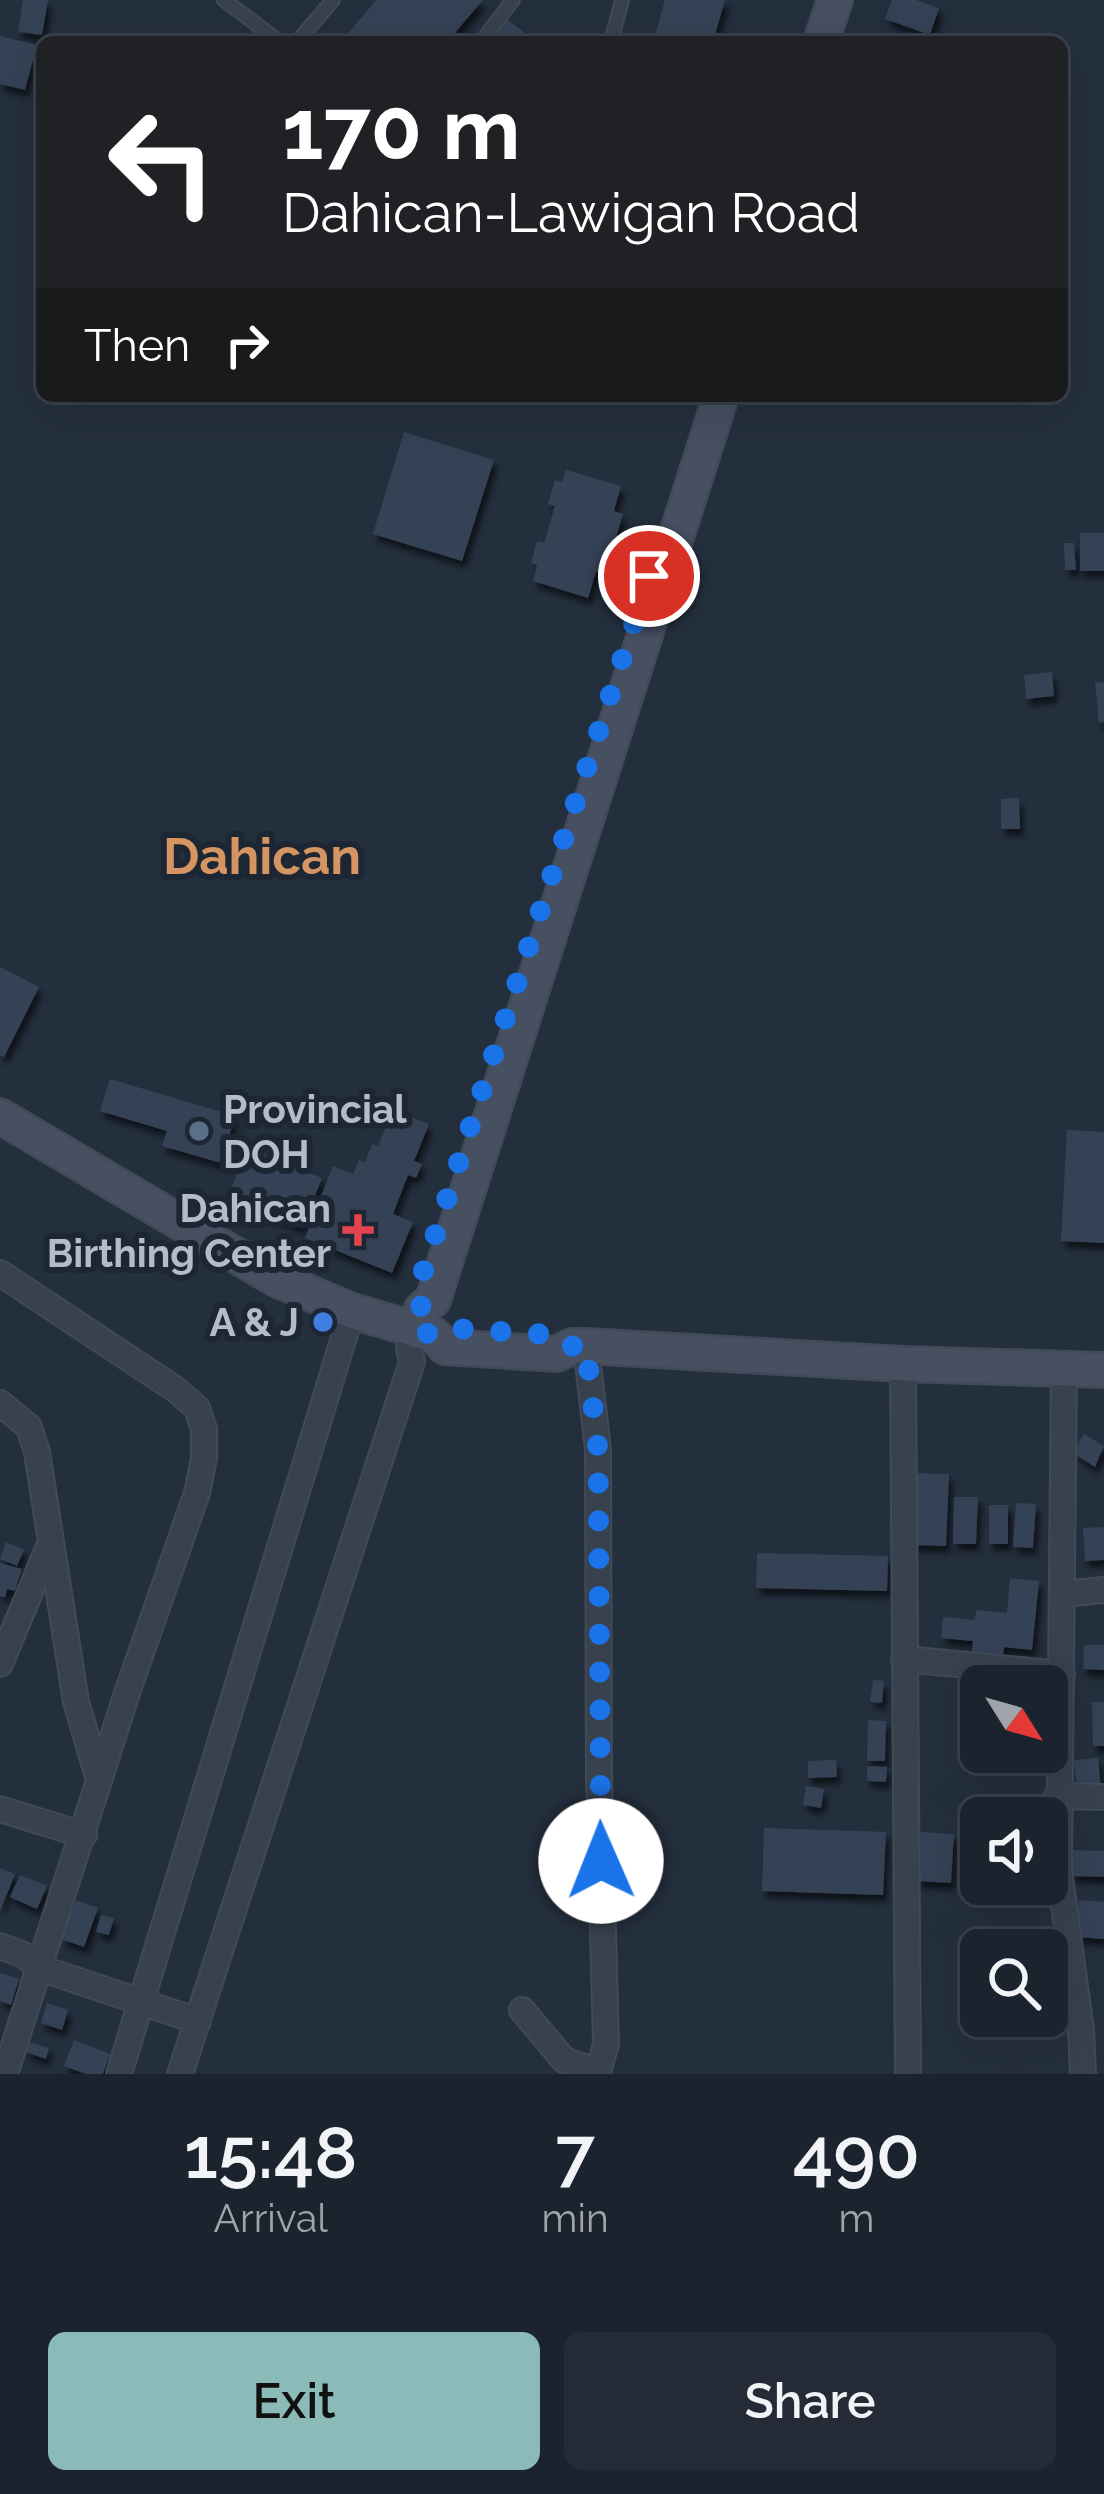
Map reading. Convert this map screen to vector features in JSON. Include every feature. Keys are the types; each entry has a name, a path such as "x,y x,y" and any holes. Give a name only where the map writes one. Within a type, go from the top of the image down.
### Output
{"main road":[{"path":"823,36 835,0"},
{"path":"837,36 848,0"},
{"path":"420,1331 416,1294 704,402"},
{"path":"420,1331 720,402"},
{"path":"0,1116 239,1260 352,1311 420,1331 447,1328 558,1335 579,1346 1104,1370"}],"street":[{"path":"0,1274 197,1408 205,1458 84,1835 27,1956 5,2074"},
{"path":"119,2074 352,1311"},
{"path":"168,2074 195,2013 420,1331"},
{"path":"522,2010 564,2060 598,2072 606,2044 598,1450 579,1346"},
{"path":"903,1364 908,2074"},
{"path":"1062,1665 1064,1370"},
{"path":"0,1403 29,1427 37,1452 76,1702 99,1780"},
{"path":"0,1664 51,1543"},
{"path":"1064,1594 1104,1590"},
{"path":"904,1659 967,1665"},
{"path":"1058,1773 1059,1870 1083,2074"},
{"path":"1057,1796 1104,1797"},
{"path":"0,1809 84,1835"},
{"path":"27,1956 195,2013"},
{"path":"181,2074 195,2013"}],"lane":[{"path":"224,0 272,36"},
{"path":"302,36 333,0"},
{"path":"486,36 514,0"},
{"path":"613,36 622,0"}],"building":[{"path":"23,0 48,0 42,35 18,32"},
{"path":"376,0 483,0 452,36 346,36"},
{"path":"665,0 725,0 715,36 655,36"},
{"path":"892,0 916,0 939,8 930,35 885,19"},
{"path":"507,19 528,36 494,36"},
{"path":"0,36 36,45 25,90 0,84"},
{"path":"404,432 494,460 462,561 373,534"},
{"path":"566,470 621,486 614,511 623,514 614,545 605,575 596,572 588,598 533,581 537,565 531,563 537,541 544,543 555,506 548,504 555,480 562,482"},
{"path":"1080,533 1104,533 1104,571 1080,571"},
{"path":"1064,543 1074,543 1076,570 1065,570"},
{"path":"1052,672 1054,696 1026,699 1024,675"},
{"path":"1104,682 1104,722 1099,723 1095,683"},
{"path":"1019,798 1020,829 1001,829 1001,799"},
{"path":"0,967 39,987 4,1057 0,1055"},
{"path":"110,1079 235,1116 221,1163 162,1146 167,1131 100,1111"},
{"path":"393,1110 429,1124 414,1161 422,1164 416,1178 408,1175 393,1214 413,1222 392,1273 305,1238 333,1166 353,1174 359,1160 365,1163"},
{"path":"1067,1130 1104,1132 1104,1243 1061,1241"},
{"path":"247,1149 322,1178 302,1228 227,1199"},
{"path":"1084,1434 1104,1446 1095,1467 1073,1453"},
{"path":"915,1473 949,1474 946,1546 912,1545"},
{"path":"954,1497 978,1497 976,1544 953,1544"},
{"path":"1016,1503 1036,1504 1033,1548 1013,1547"},
{"path":"989,1505 1008,1505 1008,1544 989,1544"},
{"path":"1104,1527 1104,1560 1085,1561 1083,1528"},
{"path":"6,1542 24,1550 17,1566 0,1559"},
{"path":"757,1553 888,1556 887,1591 756,1588"},
{"path":"0,1563 22,1569 15,1591 7,1589 5,1597 0,1596"},
{"path":"1010,1578 1039,1581 1032,1650 1004,1647 1003,1655 972,1652 973,1641 941,1638 943,1617 975,1620 976,1610 1007,1613"},
{"path":"1084,1645 1104,1645 1104,1670 1083,1669"},
{"path":"873,1680 884,1681 882,1703 870,1702"},
{"path":"1092,1702 1104,1702 1104,1746 1093,1746"},
{"path":"868,1720 886,1721 885,1761 867,1761"},
{"path":"1098,1758 1101,1788 1077,1790 1074,1760"},
{"path":"836,1760 837,1777 808,1778 808,1761"},
{"path":"867,1766 887,1767 886,1782 867,1781"},
{"path":"806,1786 824,1789 821,1808 803,1805"},
{"path":"764,1828 886,1832 883,1895 762,1891"},
{"path":"920,1832 954,1834 951,1883 916,1881"},
{"path":"1071,1850 1104,1851 1104,1877 1071,1876"},
{"path":"0,1868 15,1874 0,1911"},
{"path":"20,1875 47,1886 37,1909 10,1897"},
{"path":"76,1900 98,1908 84,1947 61,1939"},
{"path":"1079,1900 1104,1902 1104,1939 1077,1937"},
{"path":"101,1915 114,1918 109,1935 96,1932"},
{"path":"0,1973 19,1979 11,2005 0,2001"},
{"path":"47,2003 68,2010 62,2030 41,2023"},
{"path":"74,2040 110,2054 103,2074 64,2066"},
{"path":"29,2042 49,2048 46,2059 25,2052"}],"place":[{"name":"Provincial DOH","path":"199,1131"},
{"name":"Dahican Birthing Center","path":"358,1230"},
{"name":"A & J","path":"323,1322"}],"district":[{"name":"Dahican","path":"262,856"}],"route":[{"path":"601,1861 598,1450 586,1346 572,1346 558,1335 447,1328 434,1335 415,1330 422,1309 416,1294 649,576"}]}
